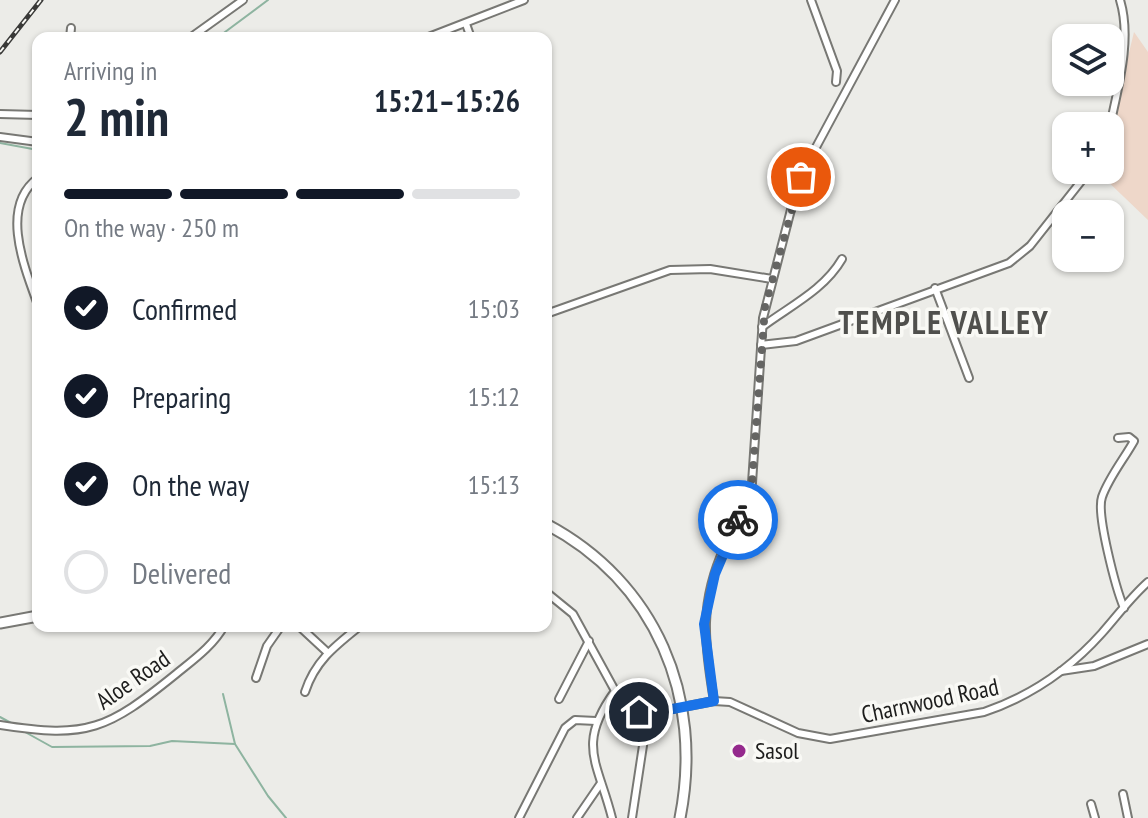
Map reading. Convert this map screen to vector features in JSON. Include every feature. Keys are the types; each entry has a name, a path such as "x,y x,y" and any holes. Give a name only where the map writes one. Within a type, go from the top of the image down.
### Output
{"main road":[{"path":"552,528 600,559 629,587 662,645 681,708 687,761 680,818"},
{"path":"0,623 32,617"}],"street":[{"path":"198,32 243,0"},
{"path":"443,32 524,0"},
{"path":"811,0 837,71 836,82"},
{"path":"714,701 704,624 719,561 746,505 752,483 762,327 772,279 807,164 895,0"},
{"path":"1112,112 1124,42 1120,0"},
{"path":"466,24 469,32"},
{"path":"71,28 71,32"},
{"path":"0,114 32,115"},
{"path":"0,137 32,141"},
{"path":"32,183 17,195 12,218 32,285"},
{"path":"761,345 796,341 1016,259 1078,184"},
{"path":"762,327 821,286 842,259"},
{"path":"552,312 670,270 710,269 772,279"},
{"path":"935,288 969,378"},
{"path":"1118,438 1134,441 1106,487 1100,510 1116,587 1124,608"},
{"name":"Charnwood Road","path":"615,691 628,706 639,712 714,701 746,707 798,733 830,739 984,712 1032,692 1061,671 1148,582"},
{"path":"552,596 568,608 615,691 596,721 593,752 612,818"},
{"name":"Aloe Road","path":"0,725 62,733 111,722 201,653 219,632"},
{"path":"256,678 267,646 277,632"},
{"path":"305,632 327,652"},
{"path":"305,692 313,671 327,652 352,632"},
{"path":"559,699 589,641"},
{"path":"1061,671 1101,664 1148,644"},
{"path":"519,818 565,728 575,720 596,721"},
{"path":"632,818 644,739"},
{"path":"577,818 601,783"},
{"path":"1123,794 1128,818"},
{"path":"1091,804 1095,818"}],"shaded area":[{"path":"1134,32 1148,52 1148,220 1110,184 1124,184 1124,112 1115,112 1118,96 1124,96 1124,73"}],"waterway":[{"path":"225,32 268,0"},
{"path":"0,143 32,149"},
{"path":"223,694 235,744 286,818"},
{"path":"0,717 13,724"},
{"path":"25,732 52,747 150,746 172,741 235,744"}],"railway":[{"path":"0,52 41,0"}],"way so far":[{"path":"738,520 752,483 765,307 801,177"}],"place":[{"name":"Sasol","path":"739,751"}],"district":[{"name":"TEMPLE VALLEY","path":"944,323"}],"route":[{"path":"639,712 652,713 714,701 704,624 719,561 738,520"}]}
